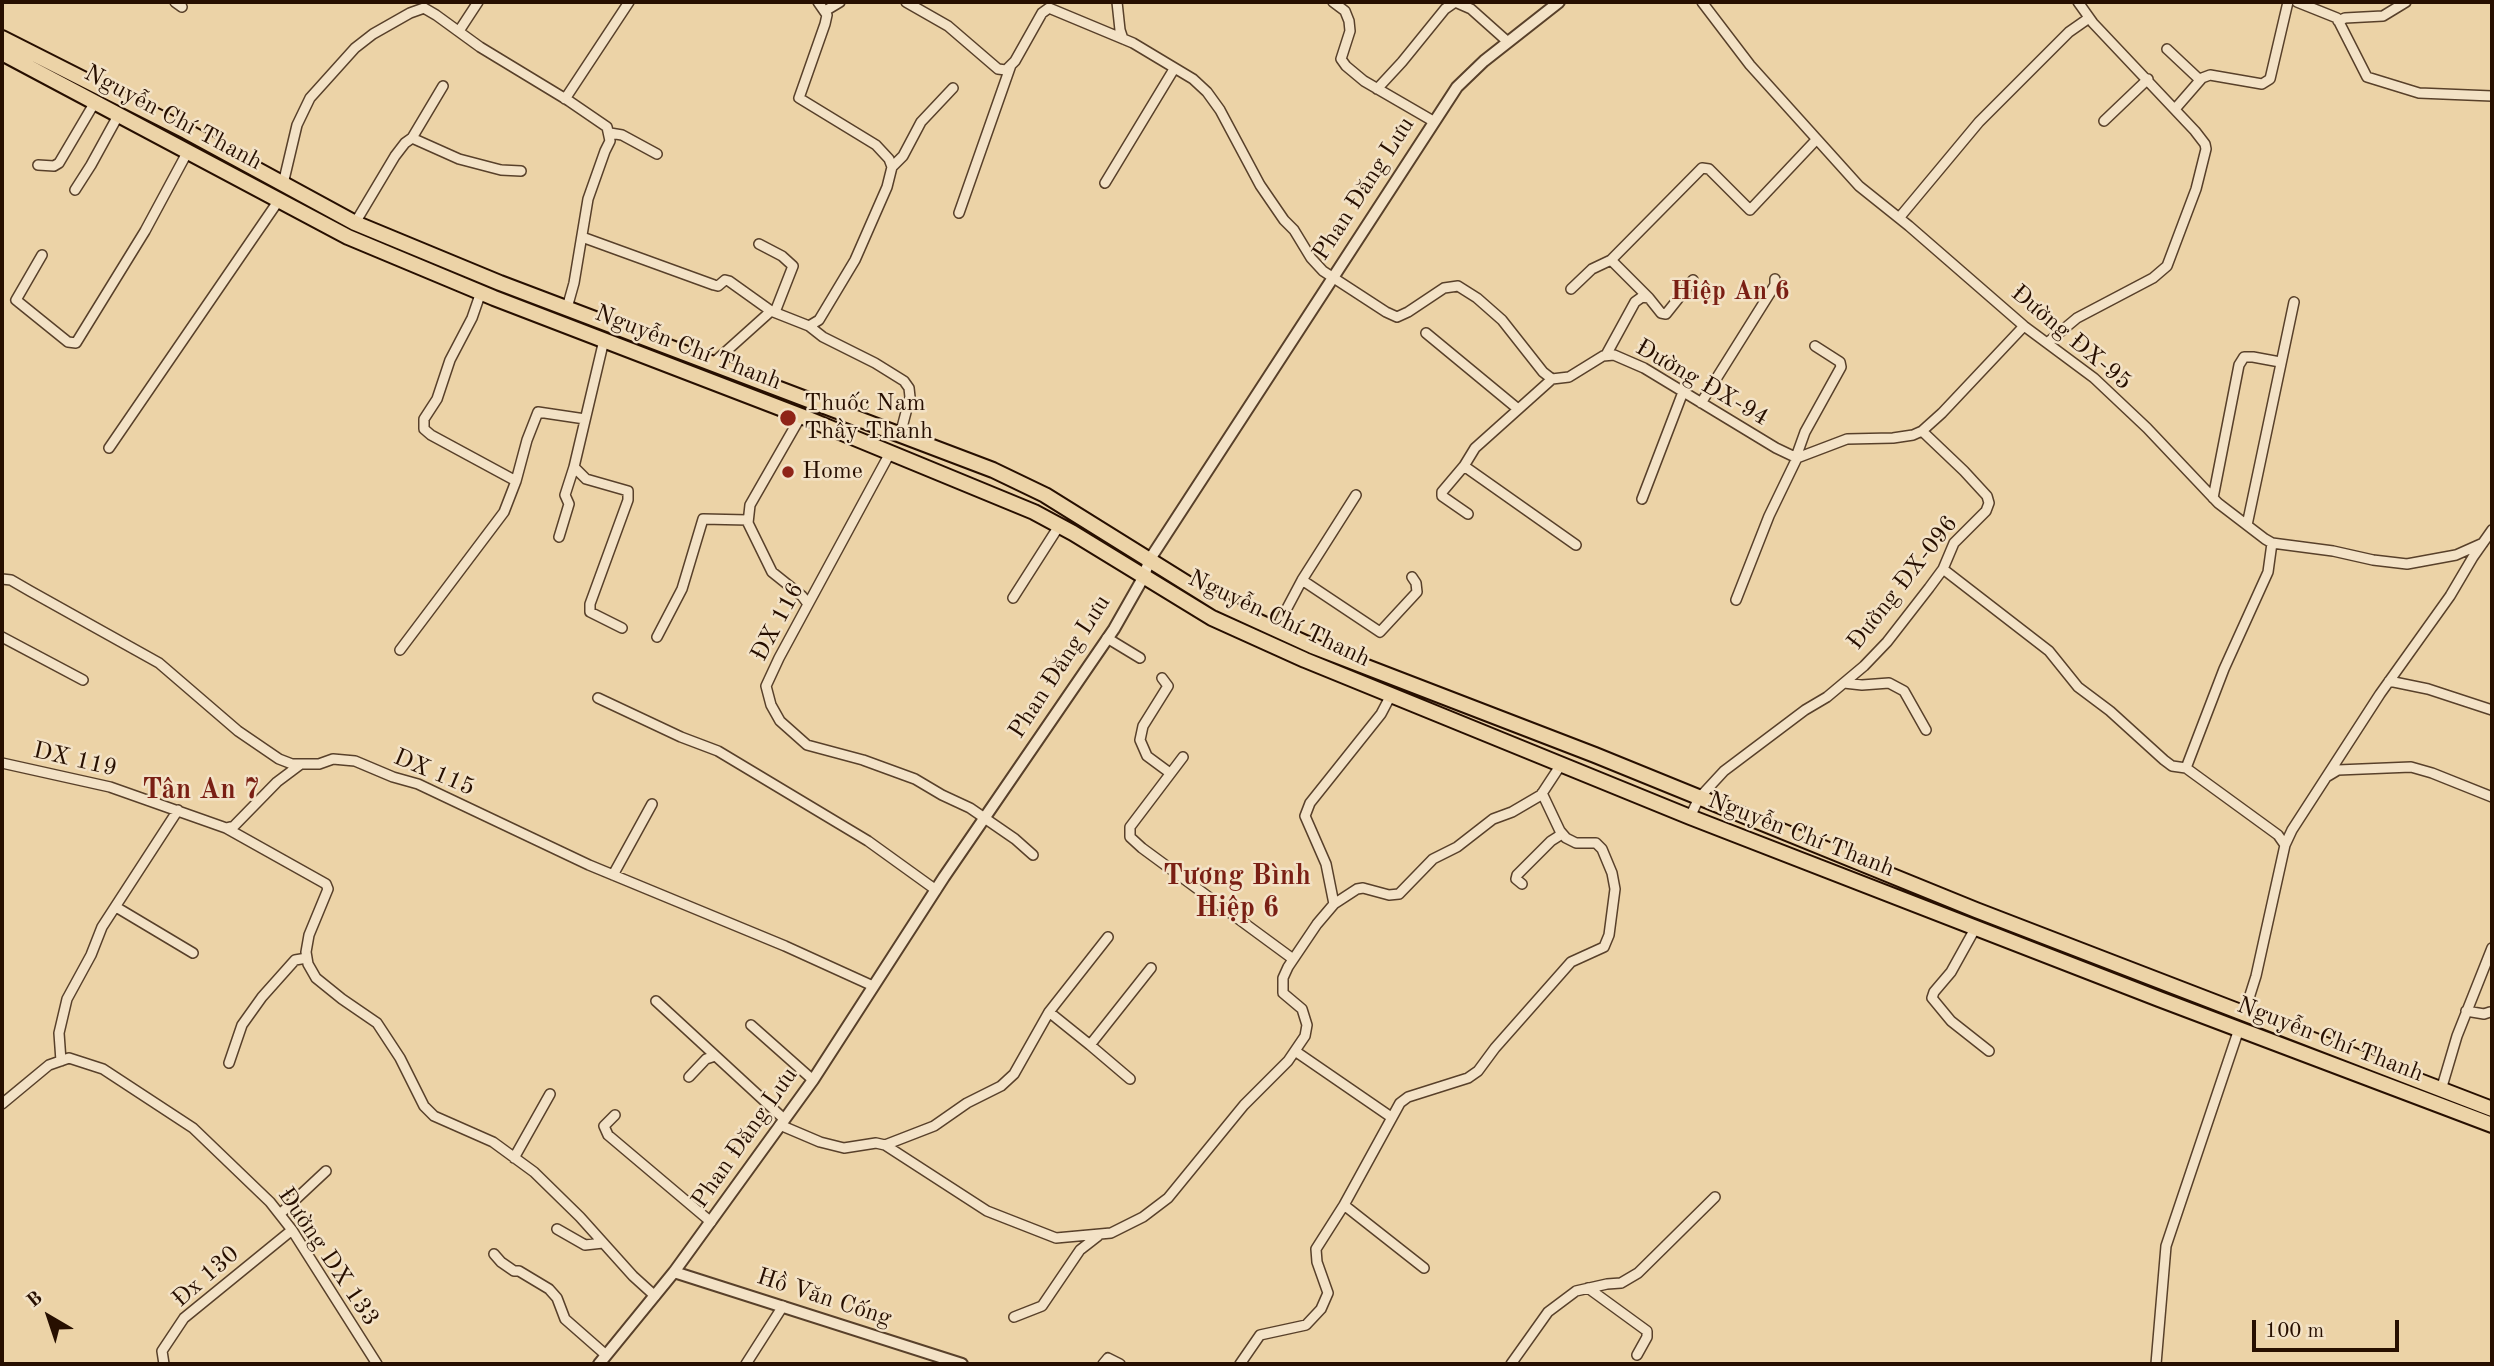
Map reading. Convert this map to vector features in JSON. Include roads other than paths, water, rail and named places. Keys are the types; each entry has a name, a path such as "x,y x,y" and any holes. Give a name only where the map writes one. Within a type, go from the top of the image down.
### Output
{"main road":[{"name":"Nguyễn Chí Thanh","path":"2,44 186,131 355,223 567,308 992,470 1045,495 1220,604 1276,629 1976,910 2244,1014 2439,1097 2492,1125"},
{"name":"Nguyễn Chí Thanh","path":"2,44 95,102 348,237 997,496 1059,526 1212,618 1391,695 1690,817 2239,1029 2439,1097 2492,1109"},
{"path":"348,237 355,223"},
{"path":"706,381 712,364"},
{"path":"1391,695 1398,679"},
{"path":"2239,1029 2244,1014"}],"street":[{"path":"459,31 478,2"},
{"path":"565,99 629,2"},
{"path":"818,2 827,15 799,98 876,145 889,159 892,167"},
{"path":"825,11 840,2"},
{"path":"906,2 948,26 998,69 1006,70 1012,64"},
{"path":"1117,2 1119,30 1123,38"},
{"path":"1333,2 1345,10 1350,31 1341,59 1364,81 1433,121"},
{"path":"1377,89 1438,16 1455,2 1471,9 1508,42"},
{"name":"Phan Đăng Lưu","path":"602,1360 674,1272 813,1080 936,890 1107,638 1143,578 1150,559 1433,121 1457,87 1559,2"},
{"name":"Đường ĐX-95","path":"1702,2 1750,65 1859,186 2024,326 2094,378 2147,428 2213,498 2272,543 2407,564 2456,555 2483,544"},
{"path":"2047,343 2077,318 2135,288 2167,266 2196,189 2206,149 2205,144 2175,109 2089,18 2078,2"},
{"path":"2175,109 2200,80 2210,75 2262,84 2270,79 2288,2"},
{"path":"2297,2 2338,20 2367,77 2420,93 2492,96"},
{"path":"2338,20 2383,16 2406,2"},
{"path":"283,184 298,125 310,98 355,48 382,29 424,8 480,47 607,127 610,133 610,141 591,188 567,308"},
{"path":"959,213 1012,64 1042,13 1049,8 1123,38 1193,79 1208,92 1220,110 1260,185 1284,220 1294,230 1311,258 1332,277 1397,317 1444,288 1458,286 1477,298 1502,320 1543,372 1552,379 1475,448 1442,492 1442,495 1468,514"},
{"path":"1899,218 1979,122 2069,32 2089,18"},
{"path":"2167,49 2200,80"},
{"path":"1105,183 1174,69"},
{"path":"2104,121 2148,79"},
{"path":"355,223 395,156 412,138 443,86"},
{"path":"809,326 820,320 855,260 887,187 892,167 903,156 921,122 953,88"},
{"path":"38,165 54,166 59,163 95,102"},
{"path":"75,190 119,114"},
{"path":"610,133 622,135 657,154"},
{"path":"412,138 459,159 501,170 522,172"},
{"path":"1570,289 1592,269 1611,260 1702,168 1709,169 1750,210 1816,140"},
{"path":"42,255 16,300 68,342 76,343 145,231 188,151"},
{"path":"109,448 279,200"},
{"path":"582,237 714,285 729,281 773,311 809,326 823,337 904,381 909,388 910,397 900,435"},
{"path":"712,364 773,311 793,266 782,256 759,244"},
{"path":"1611,260 1661,313 1665,314 1693,280"},
{"path":"1701,403 1775,285 1775,279"},
{"path":"481,292 472,318 450,360 437,399 424,419 424,429 516,481"},
{"path":"1606,355 1636,302 1642,297 1649,298"},
{"path":"2247,525 2294,302"},
{"path":"1796,457 1847,439 1893,438 1922,431 2024,326"},
{"path":"1426,333 1518,409"},
{"path":"559,537 569,504 565,495 604,340"},
{"path":"1735,600 1805,432 1841,367 1840,362 1815,346"},
{"name":"Đường ĐX-94","path":"1552,379 1569,377 1602,356 1614,355 1644,368 1776,448 1796,457"},
{"path":"2213,498 2239,365 2244,357 2253,356 2280,362"},
{"path":"1642,499 1683,392"},
{"path":"400,650 508,505 538,412 585,419"},
{"path":"801,416 750,505 748,520 772,572 808,604"},
{"name":"Đường ĐX-096","path":"1690,817 1699,797 1724,771 1864,666 1943,569 1954,543 1986,511 1989,503 1987,496 1922,431"},
{"name":"ĐX 116","path":"890,453 779,658 766,686 771,705 780,720 807,745 863,760 915,779 985,817 1033,855"},
{"path":"1464,466 1576,545"},
{"path":"574,467 586,479 628,491 628,499 590,604 590,612 622,628"},
{"path":"1276,629 1302,580 1356,495"},
{"path":"657,637 682,589 703,519 748,520"},
{"path":"1013,598 1059,526"},
{"path":"2244,1014 2256,976 2285,845 2298,819 2492,530"},
{"path":"2186,768 2225,666 2268,572 2272,543"},
{"path":"1943,569 2049,650 2078,687 2110,711 2164,760 2172,766 2186,768 2278,835 2285,845"},
{"path":"1302,580 1380,632 1417,592 1412,577"},
{"name":"DX 115","path":"2,579 11,580 159,663 238,731 279,759 292,764 319,764 333,759 355,761 418,784 612,875 785,946 873,986"},
{"path":"2,637 83,680"},
{"path":"1107,638 1140,657"},
{"path":"1162,678 1168,687 1143,726 1140,740 1147,756 1170,773"},
{"path":"2389,681 2492,710"},
{"path":"1844,683 1889,683 1904,691 1926,730"},
{"path":"1334,904 1326,864 1305,816 1310,803 1381,714 1391,695"},
{"path":"598,698 681,737 718,751 868,841 936,890"},
{"path":"1183,757 1130,827 1130,837 1293,959"},
{"name":"DX 119","path":"2,763 110,787 178,810 226,828 326,884 328,889 309,935 307,958"},
{"path":"226,828 234,826 277,782 302,764"},
{"path":"885,1144 987,1211 1056,1238 1111,1233 1143,1217 1168,1198 1244,1105 1289,1061 1305,1036 1307,1025 1302,1009 1283,993 1283,978 1293,959 1334,904 1363,888 1389,895 1399,894 1433,859 1457,847 1500,815 1512,813 1542,793 1562,764"},
{"path":"2326,777 2338,770 2411,767 2492,797"},
{"path":"1240,1364 1260,1335 1306,1325 1321,1309 1328,1293 1317,1262 1316,1249 1344,1205 1400,1103 1408,1097 1468,1077 1478,1071 1571,962 1604,947 1609,935 1615,889 1612,873 1602,849 1596,843 1576,843 1562,834 1542,793"},
{"path":"612,875 652,804"},
{"path":"2,1104 49,1065 61,1061 59,1032 67,999 102,928 178,810"},
{"path":"1522,884 1516,880 1517,874 1562,834"},
{"path":"116,908 193,953"},
{"path":"1976,927 1951,972 1934,992 1932,999 1951,1021 1989,1051"},
{"path":"656,1001 722,1060 782,1122 820,1142 844,1148 885,1144 934,1126 967,1103 1001,1086 1019,1067 1049,1012 1108,937"},
{"path":"2439,1097 2466,1011 2492,948"},
{"path":"229,1063 242,1025 262,997 295,960 307,958 316,978 377,1023 408,1073 424,1106 434,1116 493,1142 534,1172 655,1296"},
{"path":"1090,1045 1152,968"},
{"path":"2466,1011 2484,1014 2490,1012"},
{"path":"1049,1012 1130,1079"},
{"path":"751,1025 813,1080"},
{"path":"2156,1364 2165,1248 2239,1029"},
{"path":"1295,1051 1391,1117"},
{"path":"689,1077 706,1059 715,1056"},
{"name":"Đường DX 133","path":"61,1061 69,1058 103,1069 193,1128 253,1184 292,1230 377,1364"},
{"path":"514,1157 550,1094"},
{"path":"615,1115 604,1126 608,1135 711,1222"},
{"path":"280,1214 326,1171"},
{"path":"1511,1364 1548,1312 1576,1291 1621,1283 1638,1273 1715,1197"},
{"path":"1344,1205 1424,1268"},
{"path":"557,1229 585,1245 603,1243"},
{"name":"Đx 130","path":"164,1364 162,1351 184,1318 292,1230"},
{"path":"1014,1317 1042,1306 1080,1250 1100,1234"},
{"path":"494,1254 514,1271 519,1271 548,1289 557,1298 565,1319 602,1360"},
{"name":"Hồ Văn Cống","path":"674,1272 962,1364"},
{"path":"1588,1288 1647,1331 1647,1337 1637,1355"},
{"path":"746,1364 783,1306"},
{"path":"1103,1364 1108,1358 1120,1364"}],"place":[{"name":"Thuốc Nam Thầy Thanh","path":"788,418"},
{"name":"Home","path":"788,472"}],"district":[{"name":"Hiệp An 6","path":"1730,292"},
{"name":"Tân An 7","path":"201,791"},
{"name":"Tương Bình Hiệp 6","path":"1237,893"}]}
